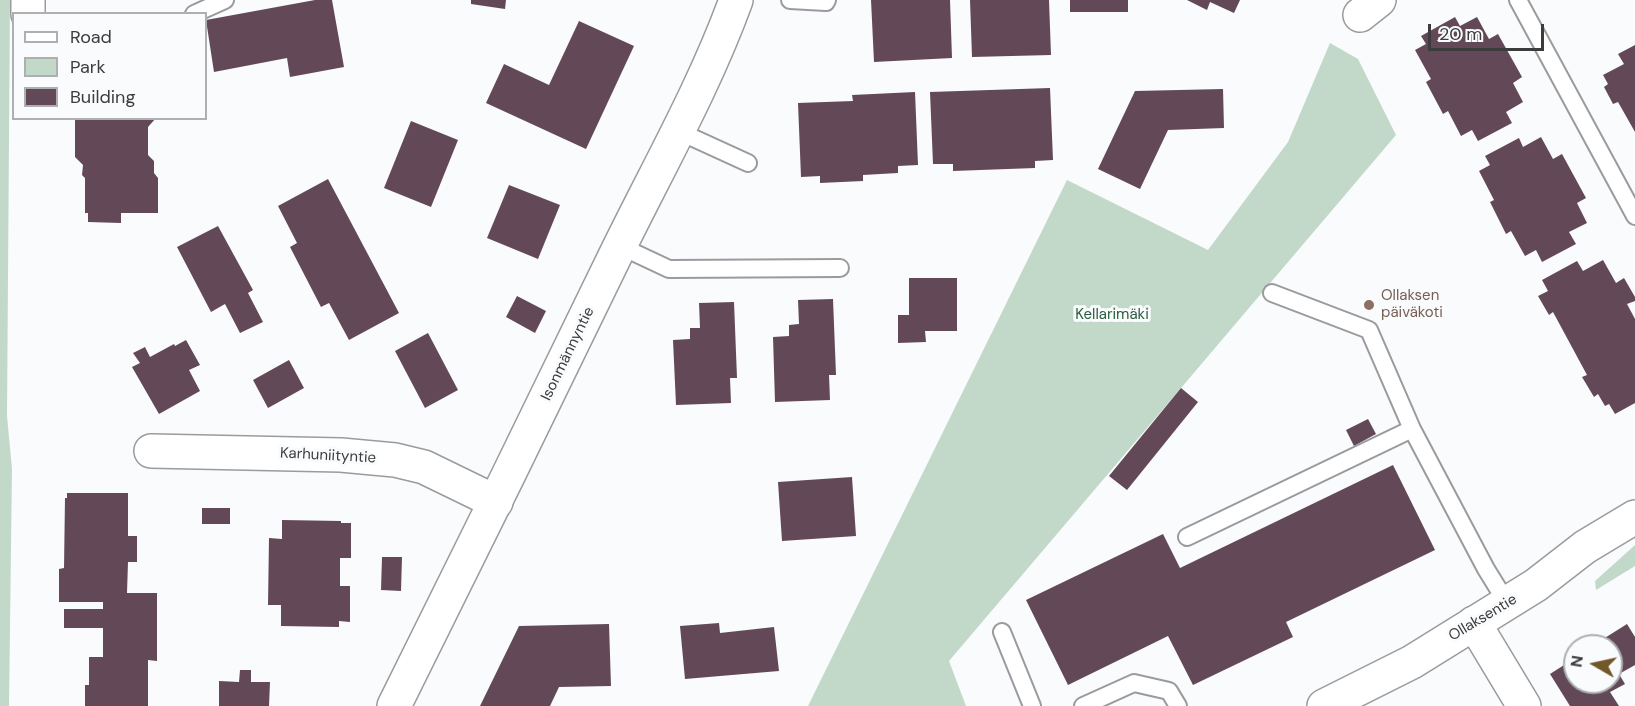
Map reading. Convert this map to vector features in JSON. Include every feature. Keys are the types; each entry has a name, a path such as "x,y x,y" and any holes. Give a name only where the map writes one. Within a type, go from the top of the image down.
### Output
{"street":[{"name":"Isonmännyntie","path":"393,706 678,131 722,40 736,0"},
{"name":"Karhuniityntie","path":"151,451 341,455 395,460 424,467 496,502"},
{"name":"Ollaksentie","path":"1324,706 1412,662 1536,585 1585,547 1635,517"},
{"path":"1474,623 1524,706"}],"lane":[{"path":"198,12 225,0"},
{"path":"790,0 826,2 827,0"},
{"path":"1518,0 1635,216"},
{"path":"678,131 748,163"},
{"path":"620,246 669,269 840,267"},
{"path":"1272,293 1369,330 1412,429 1486,569 1507,603"},
{"path":"1187,537 1412,429"},
{"path":"1002,633 1032,706"},
{"path":"1083,706 1134,683 1169,691 1178,706"}],"green space":[{"path":"0,0 10,0 7,416 12,469 9,706 0,706"},
{"name":"Kellarimäki","path":"1330,43 1358,59 1396,135 949,661 966,706 808,706 1067,180 1208,250 1288,142"},
{"path":"1635,545 1635,566 1596,590 1595,581"}],"building":[{"path":"315,0 332,0 344,67 290,77 287,58 214,72 207,20"},
{"path":"471,0 506,0 505,9 471,4"},
{"path":"871,0 950,0 952,58 874,62"},
{"path":"970,0 1049,0 1051,55 972,57"},
{"path":"1070,0 1128,0 1128,12 1070,12"},
{"path":"1187,0 1240,0 1234,13 1210,2 1207,10"},
{"path":"1455,17 1460,26 1477,17 1489,39 1498,34 1522,77 1513,83 1523,102 1506,112 1512,123 1478,141 1472,130 1461,136 1448,111 1443,114 1426,82 1431,79 1415,50 1426,44 1421,36"},
{"path":"579,21 634,46 586,149 486,103 504,64 549,85"},
{"path":"1635,45 1635,132 1618,102 1613,104 1604,87 1608,84 1603,75 1624,64 1618,54"},
{"path":"1050,88 1053,160 1035,161 1035,168 953,171 953,164 933,164 930,92"},
{"path":"1223,89 1224,128 1168,130 1140,189 1098,169 1135,91"},
{"path":"915,92 918,165 898,166 898,173 863,175 863,181 820,183 820,176 801,177 798,103 853,101 852,95"},
{"path":"75,120 154,120 148,127 148,155 154,161 154,173 158,178 158,213 121,213 121,223 88,222 88,213 85,213 83,165 75,157"},
{"path":"411,121 458,140 431,207 384,188"},
{"path":"1541,137 1553,159 1562,154 1586,198 1577,203 1587,223 1569,232 1576,244 1542,262 1536,250 1525,256 1511,231 1506,234 1490,202 1494,200 1479,171 1490,165 1485,156 1519,138 1523,147"},
{"path":"328,179 399,313 349,340 329,303 321,307 290,247 297,243 278,206"},
{"path":"509,185 560,205 538,259 487,238"},
{"path":"218,226 253,290 248,293 263,322 240,333 225,304 211,312 177,247"},
{"path":"1603,260 1616,283 1624,278 1635,297 1635,301 1627,304 1635,319 1635,403 1615,414 1609,404 1605,406 1598,394 1594,397 1582,377 1587,375 1553,312 1549,315 1538,296 1548,291 1542,280 1577,261 1583,271"},
{"path":"909,278 957,278 957,331 925,331 926,342 898,343 898,315 909,315"},
{"path":"517,296 546,311 535,333 506,317"},
{"path":"833,299 836,375 829,375 830,400 775,402 773,337 789,336 789,325 799,324 798,300"},
{"path":"734,302 737,378 730,378 731,403 676,405 673,340 690,339 690,328 700,328 699,303"},
{"path":"428,333 458,390 425,408 395,351"},
{"path":"186,340 200,365 189,370 200,391 159,414 132,367 140,363 133,353 145,347 150,357"},
{"path":"289,360 304,388 268,408 253,380"},
{"path":"1181,388 1198,402 1127,490 1109,476"},
{"path":"1368,419 1376,434 1354,446 1346,430"},
{"path":"1393,465 1435,550 1286,622 1293,637 1193,685 1168,636 1068,685 1026,600 1163,534 1180,568"},
{"path":"852,477 856,536 782,541 778,482"},
{"path":"67,493 128,493 128,536 137,536 137,562 128,562 127,593 157,593 157,661 148,660 148,706 85,706 85,685 89,685 89,657 103,657 103,628 64,628 64,609 103,609 103,602 59,602 59,569 64,568"},
{"path":"202,508 230,508 230,524 202,524"},
{"path":"282,520 351,523 351,558 340,558 340,586 350,586 350,622 339,621 339,627 281,626 281,605 268,605 269,538 282,539"},
{"path":"382,557 402,557 401,591 381,590"},
{"path":"719,623 720,633 774,627 779,671 685,679 680,626"},
{"path":"609,624 611,686 559,687 550,706 480,706 519,626"},
{"path":"1627,624 1635,637 1635,665 1623,672 1623,634 1611,634"},
{"path":"1563,666 1563,694 1611,694 1619,706 1570,706 1550,674"},
{"path":"240,670 251,670 251,682 270,682 269,706 219,706 219,681 239,682"}],"place":[{"name":"Ollaksen päiväkoti","path":"1369,305"}]}
